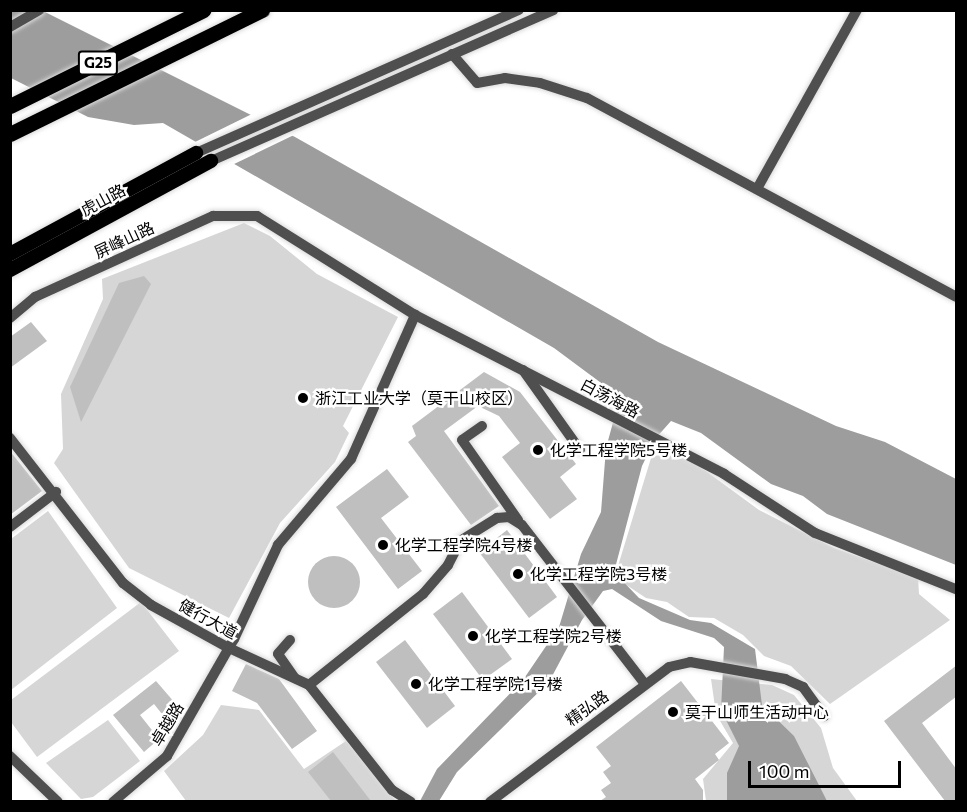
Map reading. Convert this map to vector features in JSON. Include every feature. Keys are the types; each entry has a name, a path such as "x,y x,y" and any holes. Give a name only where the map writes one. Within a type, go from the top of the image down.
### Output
{"highway":[{"name":"G25","path":"13,105 203,10"},
{"name":"G25","path":"10,134 204,36 262,10"}],"main road":[{"name":"虎山路","path":"10,254 196,153"},
{"name":"虎山路","path":"10,270 212,162"}],"street":[{"path":"10,27 40,10"},
{"path":"196,153 281,113 519,10"},
{"path":"212,162 297,121 553,10"},
{"path":"758,187 856,10"},
{"path":"452,54 477,83 505,78 540,83 587,98 758,187 957,297"},
{"name":"屏峰山路","path":"10,318 35,297 213,216 257,216"},
{"name":"白荡海路","path":"257,216 415,315 521,367 724,474 815,533 957,589"},
{"name":"卓越路","path":"113,801 167,756 229,648 278,544 351,459 415,315"},
{"path":"521,367 579,450"},
{"path":"482,426 462,440 522,525 645,684"},
{"name":"健行大道","path":"10,438 56,492 123,583 151,605 229,648 309,685 392,790 411,801"},
{"path":"10,527 56,492"},
{"path":"309,685 423,594 448,565 460,541 497,518 509,517 522,525"},
{"path":"290,640 278,654 295,678"},
{"name":"精弘路","path":"490,801 669,667 690,663 769,676 803,687 824,716"},
{"path":"10,756 58,801"}],"shaded area":[{"path":"10,11 43,11 295,137 658,342 836,426 885,442 956,479 956,565 827,514 803,496 771,484 701,433 671,421 655,439 642,466 614,572 639,598 690,620 711,623 755,649 762,705 794,736 827,801 727,801 727,773 739,746 721,710 724,647 714,638 661,621 612,589 603,591 582,620 549,682 457,772 439,801 420,801 437,769 523,680 559,627 581,554 601,512 606,448 620,397 554,348 163,123 134,125 88,117 11,78"},
{"path":"244,223 270,236 317,274 398,317 343,426 349,433 335,462 280,523 229,618 129,568 54,463 63,449 61,394 103,299 102,279"},
{"path":"655,445 699,466 759,510 834,548 918,578 919,594 950,620 830,704 791,666 764,656 743,635 714,618 689,617 667,602 646,598 622,582 618,566"},
{"path":"48,511 117,608 11,690 11,539"},
{"path":"141,602 179,651 37,757 11,722 11,700"},
{"path":"711,679 772,685 794,695 821,728 833,768 857,801 706,801 703,779 733,743 716,714"},
{"path":"221,705 259,710 304,769 346,741 396,801 186,801 164,771 203,735"},
{"path":"108,720 140,761 93,797 81,799 46,763"}],"pier":[{"path":"254,113 296,134 232,165 193,143"}],"building":[{"path":"144,276 151,284 81,422 70,387 119,283"},
{"path":"31,322 47,341 10,368 10,337"},
{"name":"化学工程学院5号楼","path":"484,372 520,392 576,464 560,477 577,499 550,519 502,457 520,443 499,416 478,406 444,431 499,506 471,525 408,442 416,436 412,426"},
{"path":"10,451 42,491 10,515"},
{"name":"化学工程学院4号楼","path":"387,469 409,497 381,518 422,571 398,589 336,507"},
{"name":"化学工程学院3号楼","path":"507,530 557,597 529,618 479,552"},
{"path":"329,556 339,556 348,560 356,568 360,582 356,596 348,604 339,608 329,608 320,604 312,596 308,587 308,577 312,568 320,560"},
{"name":"化学工程学院2号楼","path":"462,592 512,659 483,680 433,614"},
{"name":"化学工程学院1号楼","path":"405,640 455,706 427,728 376,662"},
{"path":"246,664 279,679 317,731 292,749 257,703 232,691"},
{"path":"957,665 957,696 922,723 957,770 957,801 945,801 884,721"},
{"path":"156,681 175,703 162,714 154,704 140,715 159,739 144,752 113,715"},
{"name":"莫干山师生活动中心","path":"681,681 729,743 715,754 719,760 695,779 703,790 703,801 600,801 606,797 601,790 611,783 603,772 611,766 596,747"},
{"path":"333,752 371,801 331,801 308,772"}],"place":[{"name":"浙江工业大学（莫干山校区）","path":"303,398"},
{"name":"化学工程学院5号楼","path":"538,450"},
{"name":"化学工程学院4号楼","path":"383,545"},
{"name":"化学工程学院3号楼","path":"518,574"},
{"name":"化学工程学院2号楼","path":"473,636"},
{"name":"化学工程学院1号楼","path":"416,684"},
{"name":"莫干山师生活动中心","path":"673,712"}]}
